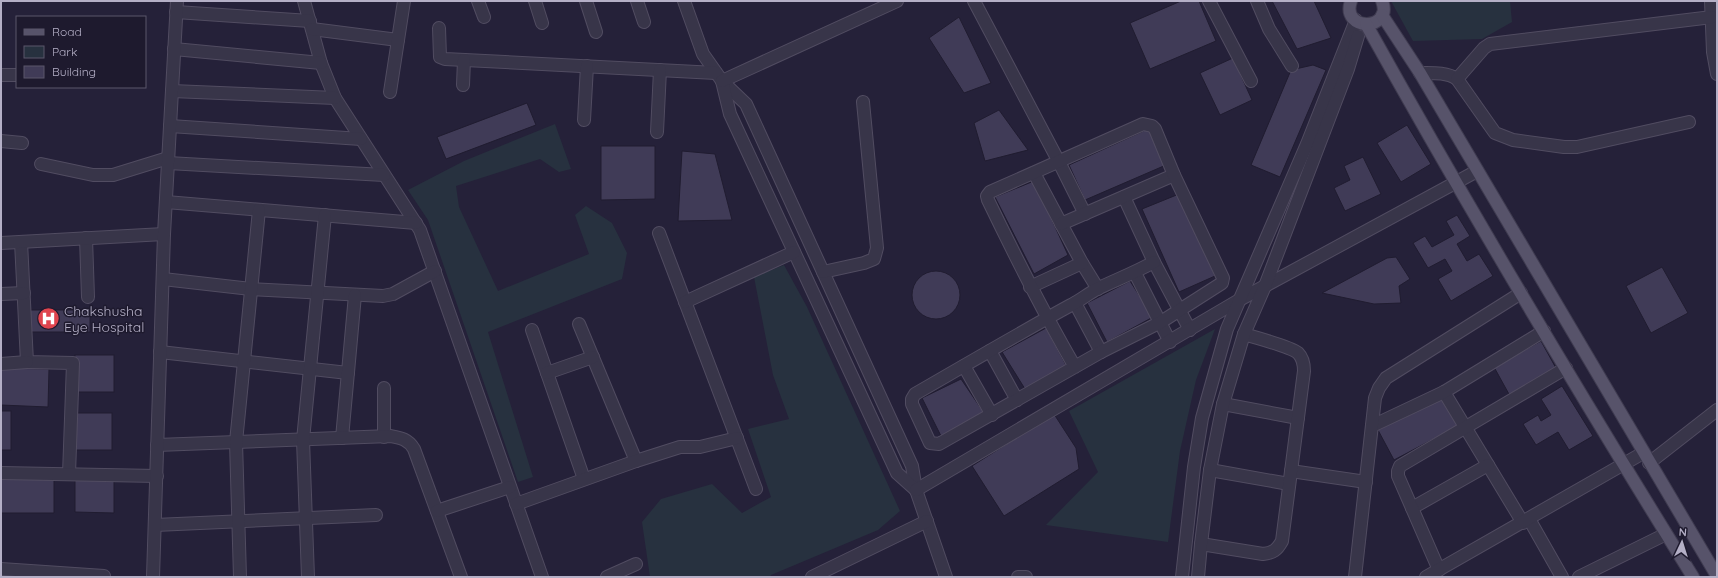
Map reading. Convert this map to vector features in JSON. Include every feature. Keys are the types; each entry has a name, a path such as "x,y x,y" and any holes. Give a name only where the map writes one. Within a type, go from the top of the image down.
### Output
{"main road":[{"path":"1351,1 1351,14 1361,23 1624,465 1693,577"},
{"path":"1361,23 1374,23 1382,15 1384,9 1382,1"},
{"path":"1382,15 1420,73 1717,576"}],"street":[{"path":"304,1 321,63 335,98 420,230 542,577"},
{"path":"390,92 404,1"},
{"path":"478,1 484,17"},
{"path":"535,1 542,24"},
{"path":"586,1 596,32"},
{"path":"637,1 644,22"},
{"path":"684,1 703,54 719,77 746,104 912,466 916,490 946,577"},
{"path":"440,28 440,58 445,59 660,70 719,77 897,1"},
{"path":"974,1 1085,214"},
{"path":"1209,1 1251,81"},
{"path":"1257,1 1270,28 1292,66"},
{"path":"1711,1 1712,52 1717,74"},
{"path":"153,577 164,234 177,6 311,25 398,40"},
{"path":"1457,79 1484,48 1490,44 1712,17"},
{"path":"1198,577 1210,470 1223,404 1244,334 1265,286 1348,69 1361,23"},
{"path":"1182,577 1194,467 1202,418 1227,329 1361,23"},
{"path":"174,49 321,63"},
{"path":"463,85 464,60"},
{"path":"584,120 587,66"},
{"path":"657,132 660,70"},
{"path":"1420,73 1453,76 1457,79 1495,134 1513,140 1564,147 1577,147 1689,122"},
{"path":"1,75 16,75"},
{"path":"719,77 730,114 897,473 916,490"},
{"path":"172,91 335,98"},
{"path":"823,272 864,263 874,259 877,248 863,102"},
{"path":"1075,367 1047,318 1030,287 987,196 990,192 1143,124 1148,124 1155,129 1174,175 1223,280 1220,285 1161,322 1101,352 1075,367 1017,400 939,444 930,444 914,410 912,399 915,394 1047,318 1075,303 1098,288 1135,273 1154,262"},
{"path":"170,126 361,138"},
{"path":"1,142 22,143"},
{"path":"41,164 93,175 113,174 168,160 384,175"},
{"path":"916,490 1241,299 1477,171"},
{"path":"1034,173 1082,263 1098,288"},
{"path":"1062,224 1174,175"},
{"path":"1124,197 1154,262 1190,330"},
{"path":"166,202 416,223"},
{"path":"240,577 236,442 259,210"},
{"path":"308,577 303,440 325,215"},
{"path":"659,233 756,489"},
{"path":"1,243 164,234"},
{"path":"86,238 88,297"},
{"path":"21,242 27,362"},
{"path":"685,302 794,252"},
{"path":"1030,287 1082,263"},
{"path":"163,280 251,289 383,296 393,294 434,271"},
{"path":"1135,273 1170,342"},
{"path":"1,294 24,293"},
{"path":"1355,577 1375,398 1379,388 1386,378 1521,293"},
{"path":"342,438 355,295"},
{"path":"1075,303 1101,352"},
{"path":"580,324 636,461"},
{"path":"532,330 584,479"},
{"path":"1372,426 1444,392 1544,331"},
{"path":"1201,544 1263,554 1272,553 1278,549 1282,541 1304,371 1303,361 1298,353 1291,349 1244,334"},
{"path":"990,351 1017,400"},
{"path":"160,352 348,373"},
{"path":"547,373 593,357"},
{"path":"1,364 27,362 73,363 69,474"},
{"path":"964,366 992,414"},
{"path":"1439,570 1398,476 1400,466 1566,368"},
{"path":"384,388 384,437"},
{"path":"1444,392 1488,465 1562,577"},
{"path":"1223,404 1298,418"},
{"path":"1426,577 1624,465 1646,458 1717,410"},
{"path":"157,445 342,438 384,437 404,439 410,443 414,449 461,577"},
{"path":"516,504 584,479 680,447 700,447 737,438"},
{"path":"1412,508 1488,465"},
{"path":"1210,470 1289,484"},
{"path":"1291,471 1366,482"},
{"path":"1,472 157,476"},
{"path":"437,511 510,487"},
{"path":"155,525 376,515"},
{"path":"812,577 927,521"},
{"path":"1579,577 1666,534"},
{"path":"607,577 636,564"},
{"path":"1,569 104,576"},
{"path":"1018,576 1026,577"}],"green space":[{"path":"1391,1 1510,1 1512,22 1482,39 1413,41"},
{"path":"555,124 571,169 559,172 540,159 456,186 459,207 498,291 589,254 575,215 586,206 612,223 627,253 622,279 488,332 533,477 518,482 428,220 408,190 464,161"},
{"path":"784,265 807,307 900,511 878,530 771,575 770,577 650,577 642,522 661,499 712,484 742,513 771,497 748,429 789,419 773,375 754,277"},
{"path":"1215,329 1196,380 1180,451 1168,542 1046,525 1098,472 1069,411"}],"building":[{"path":"1181,1 1199,1 1216,41 1150,69 1130,23"},
{"path":"1272,1 1314,1 1331,38 1297,49"},
{"path":"959,17 991,83 964,93 929,38"},
{"path":"1233,58 1252,100 1220,115 1200,73"},
{"path":"1313,65 1326,70 1280,177 1251,165 1291,70"},
{"path":"527,103 536,125 446,159 437,137"},
{"path":"999,110 1028,150 985,161 974,123"},
{"path":"1407,125 1431,164 1401,182 1377,143"},
{"path":"1150,128 1166,165 1085,200 1069,165"},
{"path":"601,146 655,146 655,199 601,200"},
{"path":"682,151 715,154 732,220 678,221"},
{"path":"1363,157 1381,194 1345,211 1334,188 1350,180 1344,166"},
{"path":"1034,181 1068,255 1034,274 995,197"},
{"path":"1179,194 1215,276 1179,292 1142,209"},
{"path":"1457,215 1470,236 1457,244 1467,261 1479,254 1493,276 1451,301 1438,279 1452,271 1445,259 1428,268 1413,243 1425,236 1432,247 1454,235 1446,221"},
{"path":"1396,257 1410,279 1399,286 1401,303 1374,304 1322,293 1387,258"},
{"path":"1662,267 1688,313 1651,333 1626,286"},
{"path":"931,271 941,271 953,278 960,290 960,300 953,312 941,319 931,319 923,315 916,308 912,300 912,290 916,282 923,275"},
{"path":"1130,281 1153,317 1107,342 1087,303"},
{"path":"30,310 90,310 90,332 30,332"},
{"path":"1046,328 1067,367 1025,389 1002,352"},
{"path":"1541,341 1557,370 1510,396 1494,367"},
{"path":"75,355 114,355 114,392 75,392"},
{"path":"1,368 49,369 48,407 1,405"},
{"path":"961,379 984,413 941,436 922,398"},
{"path":"1562,386 1593,436 1569,450 1558,432 1536,445 1523,424 1538,415 1541,421 1551,415 1541,399"},
{"path":"1442,396 1458,426 1394,460 1378,430"},
{"path":"1,411 11,411 11,450 1,450"},
{"path":"73,413 112,413 112,450 73,450"},
{"path":"1054,414 1076,448 1079,469 1004,516 972,466"},
{"path":"75,475 114,476 114,513 75,512"},
{"path":"1,476 54,477 54,513 1,513"}],"place":[{"name":"Chakshusha Eye Hospital","path":"48,319"}]}
